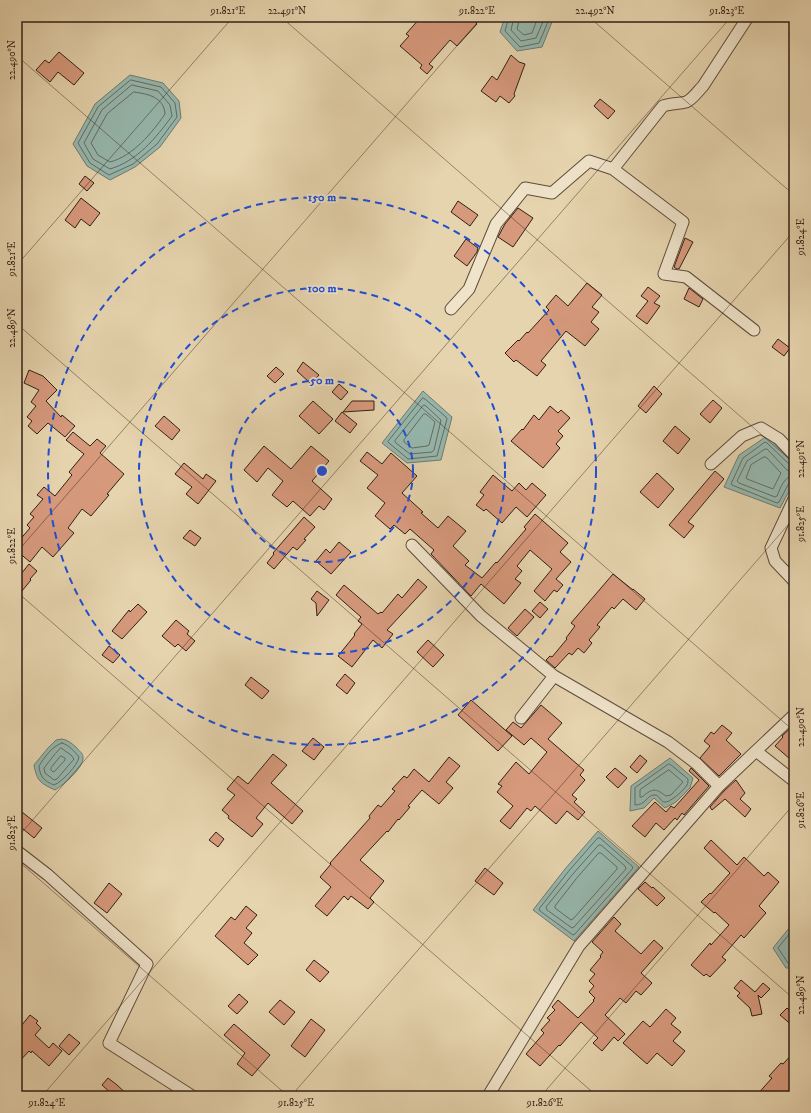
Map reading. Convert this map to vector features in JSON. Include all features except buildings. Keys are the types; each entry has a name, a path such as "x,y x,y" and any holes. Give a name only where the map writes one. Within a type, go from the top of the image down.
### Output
{"street":[{"path":"613,169 663,106 671,103 687,102 699,90 748,17"},
{"path":"451,309 469,289 496,224 525,188 552,193 589,161 613,169 683,222 664,274 686,277 754,330"},
{"path":"711,464 742,436 761,428 779,439 794,456"},
{"path":"794,499 771,548 775,561 794,581"},
{"path":"412,545 481,616 554,676 668,742 697,764 719,786"},
{"path":"521,718 554,676"},
{"path":"488,1096 579,946 719,786 794,715"},
{"path":"756,751 794,781"},
{"path":"17,851 48,875 147,964 109,1043 192,1096"}],"water":[{"path":"505,17 554,17 542,47 517,51 500,32"},
{"path":"130,75 163,83 179,101 181,118 160,147 135,167 110,180 87,166 73,144 95,104"},
{"path":"423,391 452,417 441,460 407,463 382,443"},
{"path":"767,436 794,464 794,482 780,508 724,487 739,455"},
{"path":"62,739 76,747 83,757 77,771 55,790 40,781 36,775 34,765 56,740"},
{"path":"670,758 693,778 690,788 676,802 665,808 654,798 644,808 630,811 631,786"},
{"path":"598,831 639,867 574,941 533,910 565,869"},
{"path":"794,922 794,968 786,968 773,948"}]}
